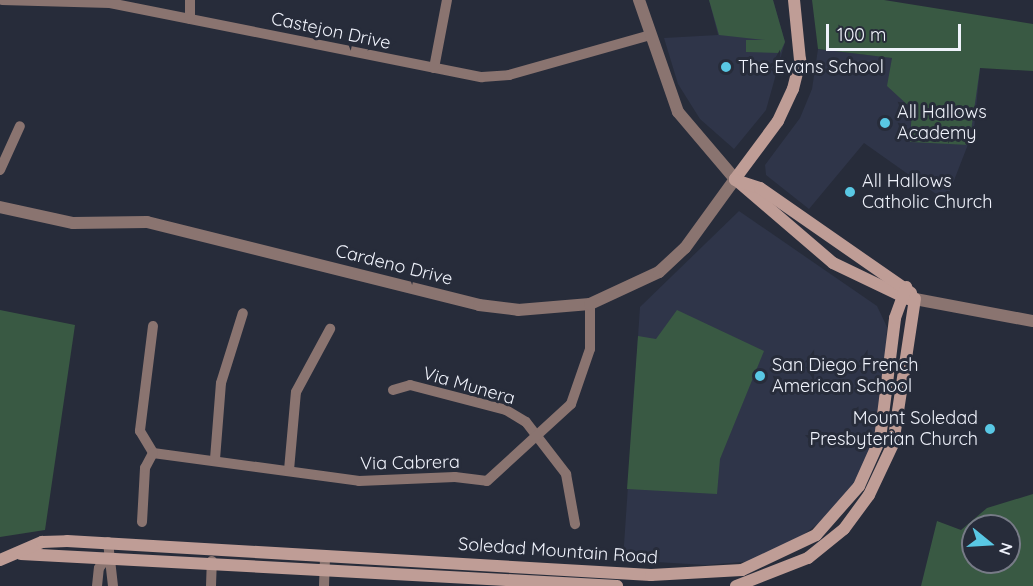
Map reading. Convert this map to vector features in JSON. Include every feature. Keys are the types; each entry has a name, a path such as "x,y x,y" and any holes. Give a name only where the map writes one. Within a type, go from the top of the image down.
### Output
{"main road":[{"path":"735,179 778,121 793,89 800,60 794,0"},
{"path":"735,179 760,188 904,293"},
{"path":"735,179 833,262 915,299 893,444 869,495 844,529 808,558 736,586"},
{"name":"Soledad Mountain Road","path":"0,560 20,554 42,542 108,542 702,576 742,570 783,554 834,520 866,474 880,439 904,293"},
{"name":"Soledad Mountain Road","path":"20,554 212,561 617,586"}],"street":[{"name":"Castejon Drive","path":"2,0 110,3 434,68 509,75 650,36"},
{"path":"190,0 190,19"},
{"path":"434,68 447,0"},
{"path":"639,0 678,112 735,179"},
{"path":"0,170 20,126"},
{"name":"Cardeno Drive","path":"0,207 72,223 147,222 478,305 518,310 590,304 659,272 685,248 735,179"},
{"path":"915,299 1033,321"},
{"name":"Via Cabrera","path":"153,453 215,459 359,481 455,477 487,481 540,436 582,384 590,349 590,304"},
{"path":"215,459 221,384 243,313"},
{"path":"142,522 145,468 153,453 140,432 153,326"},
{"path":"289,470 296,392 330,329"},
{"name":"Via Munera","path":"393,390 410,386 506,410 540,436 566,474 575,525"},
{"path":"108,542 113,586"},
{"path":"97,586 99,568 108,556"},
{"path":"324,586 325,556"},
{"path":"211,586 212,561"}],"shaded area":[{"name":"The Evans School","path":"709,0 773,0 785,42 766,110 734,149 700,119 678,84 664,38 718,35"},
{"name":"All Hallows Academy","path":"818,49 980,68 974,129 946,201 864,143 809,209 766,175 765,165 800,118 812,89"},
{"name":"San Diego French American School","path":"739,211 877,306 887,327 883,401 871,457 848,496 819,523 788,546 754,561 706,565 623,560 640,307"}],"green space":[{"path":"709,0 773,0 785,42 780,53 746,52 746,40 765,40 719,35"},
{"path":"812,0 884,0 1033,24 1033,71 980,68 969,145 910,142 912,109 887,86 892,58 818,49"},
{"path":"0,310 75,325 45,530 0,537"},
{"path":"677,310 764,351 720,459 717,494 627,489 638,336 656,339"},
{"path":"1033,494 1033,586 921,586 937,521 961,530 961,574 1021,574 1021,514 980,514 987,508"}],"place":[{"name":"The Evans School","path":"726,67"},
{"name":"All Hallows Academy","path":"885,123"},
{"name":"All Hallows Catholic Church","path":"850,192"},
{"name":"San Diego French American School","path":"760,376"},
{"name":"Mount Soledad Presbyterian Church","path":"990,429"}]}
